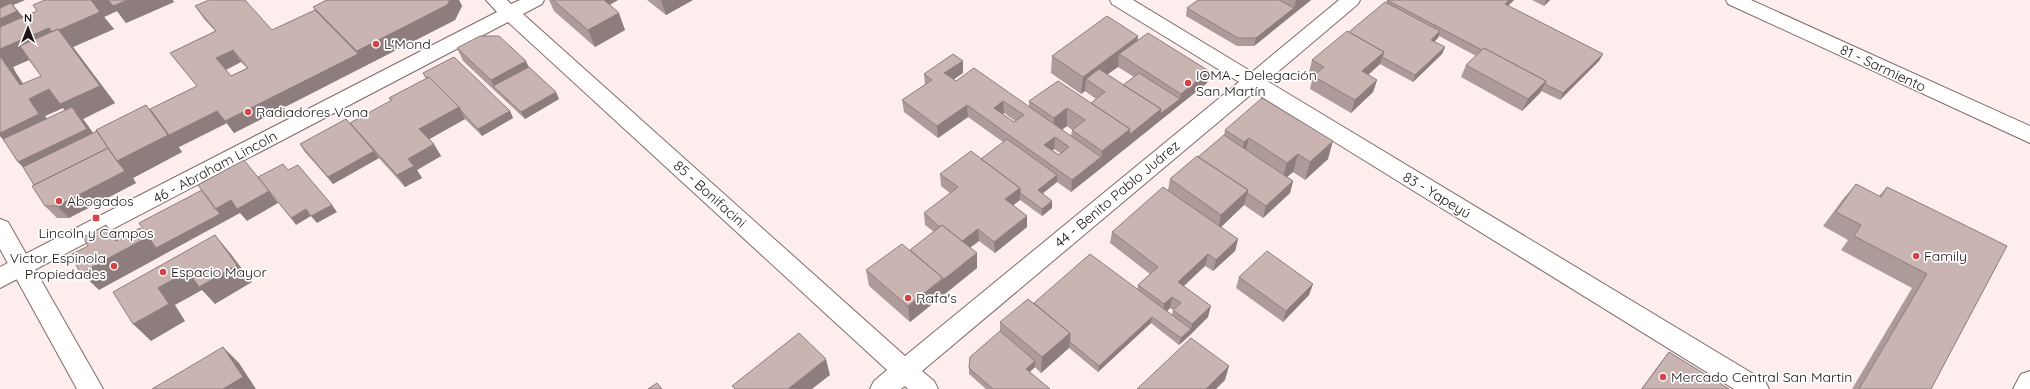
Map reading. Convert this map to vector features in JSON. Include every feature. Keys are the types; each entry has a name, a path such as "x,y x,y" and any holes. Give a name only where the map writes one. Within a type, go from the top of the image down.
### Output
{"street":[{"name":"46 - Abraham Lincoln","path":"0,278 82,237 502,6 535,0"},
{"name":"83 - Yapeyú","path":"1119,0 1756,389"},
{"name":"44 - Benito Pablo Juárez","path":"883,389 1351,0"},
{"name":"81 - Sarmiento","path":"1735,0 2030,135"},
{"name":"85 - Bonifacini","path":"502,6 926,389"},
{"path":"0,228 90,389"},
{"path":"2026,389 2030,382"}],"building":[{"path":"45,0 91,0 100,12 59,30 58,29 52,32 49,28 0,49 0,27 37,11 33,5"},
{"path":"108,0 128,0 113,6"},
{"path":"209,0 245,0 272,30 315,10 358,54 225,121 217,111 169,135 150,109 197,86 170,53 216,31 195,6","holes":["233,50 248,68 231,76 216,58"]},
{"name":"L'Mond","path":"327,0 450,0 447,5 357,51 313,7"},
{"path":"553,0 604,0 619,13 588,30"},
{"path":"1198,0 1279,0 1294,8 1256,38 1238,38 1187,8"},
{"path":"1387,0 1509,0 1505,4 1603,54 1563,93 1545,84 1546,81 1484,48 1482,50"},
{"path":"1385,2 1440,31 1431,40 1445,47 1415,75 1382,57 1384,52 1349,32"},
{"path":"11,3 17,11 0,19 0,8"},
{"path":"1107,16 1138,36 1083,77 1052,56"},
{"path":"58,29 100,86 60,104 49,89 29,99 39,114 0,133 0,56 20,85 41,76 20,46"},
{"path":"1347,31 1384,52 1362,71 1377,80 1355,100 1313,76 1324,67 1312,60"},
{"path":"1148,33 1209,71 1181,94 1119,54"},
{"path":"480,36 499,36 526,61 491,80 457,48"},
{"path":"1484,48 1546,81 1528,99 1466,65"},
{"path":"953,54 963,61 944,73 956,81 974,68 1101,157 1072,180 967,105 937,126 902,100 932,80 924,74","holes":["1003,101 1024,115 1014,122 994,108","1055,137 1069,147 1059,155 1044,145"]},
{"path":"454,57 510,111 478,129 459,107 429,77 427,78 423,73"},
{"path":"529,67 556,92 521,112 493,86"},
{"path":"1099,69 1161,109 1129,135 1130,129 1091,103 1105,92 1086,79"},
{"path":"1139,73 1180,99 1160,114 1161,109 1123,85"},
{"path":"429,77 459,107 419,129 434,144 408,159 414,166 397,175 350,123 392,100 389,98"},
{"path":"1058,81 1130,129 1102,151 1072,130 1085,120 1067,108 1054,118 1029,101"},
{"path":"1262,98 1333,141 1310,162 1298,154 1287,163 1249,138 1244,142 1225,130"},
{"path":"146,105 168,135 117,161 96,130"},
{"path":"72,107 87,129 18,162 3,139"},
{"path":"346,119 374,151 328,177 300,144"},
{"path":"97,131 108,148 34,185 23,167"},
{"path":"1224,135 1293,181 1266,206 1247,193 1248,190 1198,157"},
{"path":"1007,139 1057,175 1038,190 1052,201 1042,209 1020,193 1020,188 981,159"},
{"path":"108,148 125,171 57,206 45,206 32,186"},
{"path":"971,151 1020,188 1005,199 1027,216 994,242 978,229 962,241 942,225 940,227 924,213 958,187 940,174"},
{"path":"1197,156 1248,190 1221,215 1170,179"},
{"path":"244,160 269,191 237,209 231,200 215,209 198,185"},
{"path":"283,164 288,170 298,165 332,205 311,216 306,209 291,218 258,177"},
{"path":"1856,184 1881,197 1887,187 2007,246 1931,389 1859,389 1927,274 1854,236 1861,225 1836,212"},
{"path":"1163,187 1238,239 1216,260 1208,254 1178,282 1211,306 1192,324 1173,310 1181,303 1172,297 1164,304 1138,285 1158,267 1112,232"},
{"path":"202,190 220,214 156,248 139,223"},
{"path":"106,225 116,241 140,228 146,238 81,273 70,255 88,246 83,237"},
{"path":"942,225 977,253 943,280 943,278 910,250"},
{"path":"215,235 237,265 199,287 188,271 158,288 169,304 133,324 113,292"},
{"path":"902,244 943,278 908,306 866,270"},
{"path":"1267,251 1313,284 1286,311 1239,277"},
{"path":"1090,254 1191,329 1181,338 1152,317 1099,366 1070,342 1070,333 1034,303"},
{"path":"1028,299 1070,333 1042,357 1000,322"},
{"path":"1000,331 1035,361 1026,369 1050,389 993,389 969,368 970,357"},
{"path":"799,333 826,359 788,389 735,389 732,386"},
{"path":"1191,338 1229,366 1206,389 1137,389"},
{"path":"223,347 243,377 223,389 152,389"},
{"path":"1669,352 1729,389 1642,389"},
{"path":"657,383 662,389 648,389"}],"place":[{"name":"L'Mond","path":"376,44"},
{"name":"IOMA - Delegación San Martín","path":"1188,83"},
{"name":"Radiadores Vona","path":"248,112"},
{"name":"Abogados","path":"59,201"},
{"name":"Lincoln y Campos","path":"96,218"},
{"name":"Family","path":"1916,256"},
{"name":"Victor Espinola Propiedades","path":"114,266"},
{"name":"Espacio Mayor","path":"163,272"},
{"name":"Rafa's","path":"908,298"},
{"name":"Mercado Central San Martin","path":"1663,377"}]}
